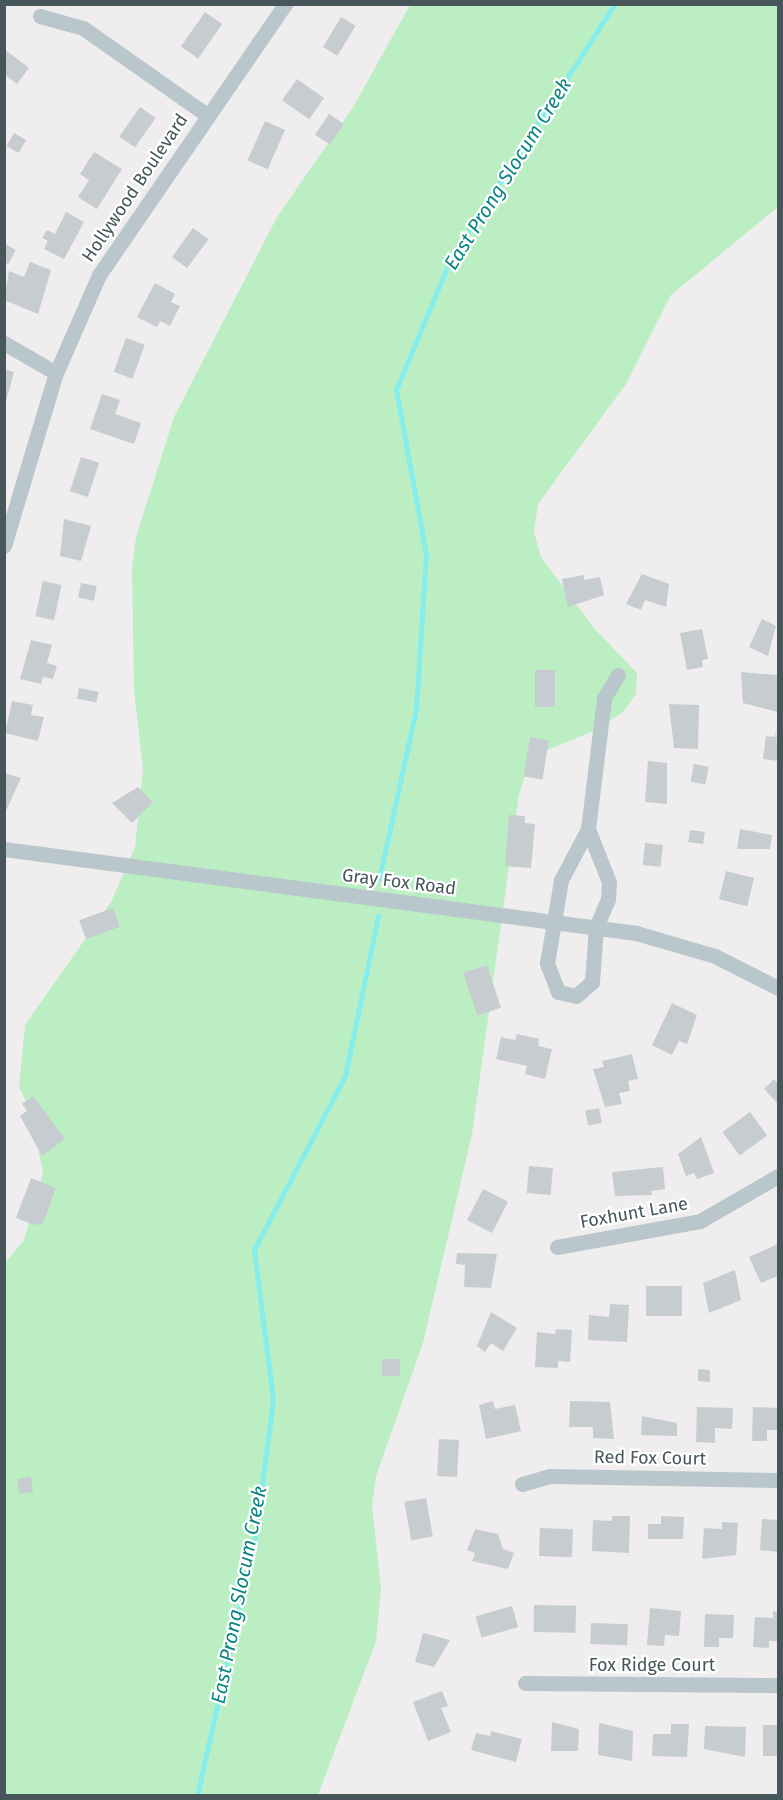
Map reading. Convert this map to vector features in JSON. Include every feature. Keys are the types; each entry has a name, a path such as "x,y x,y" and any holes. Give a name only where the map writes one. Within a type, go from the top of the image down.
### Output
{"street":[{"name":"Hollywood Boulevard","path":"4,546 56,373 108,259 285,4"},
{"path":"40,16 83,28 208,116"},
{"path":"4,343 56,373"},
{"path":"588,829 609,882 596,927 592,982 584,993 568,994 551,981 547,963 553,921 561,880 588,829 604,698 618,675"},
{"name":"Gray Fox Road","path":"4,849 596,927 689,947 778,988"},
{"name":"Foxhunt Lane","path":"557,1247 700,1221 778,1176"},
{"name":"Red Fox Court","path":"522,1484 550,1476 778,1480"},
{"name":"Fox Ridge Court","path":"525,1683 778,1685"}],"green space":[{"path":"410,5 778,5 778,207 671,295 626,384 538,504 534,532 541,557 593,627 637,673 636,694 624,711 599,729 542,752 527,771 519,794 472,1134 423,1343 376,1476 372,1505 381,1588 376,1641 318,1795 5,1795 4,1264 24,1240 43,1172 29,1107 19,1087 25,1025 111,902 135,847 143,769 134,690 132,569 136,537 174,417 277,217 352,109"}],"building":[{"path":"205,12 222,24 198,58 181,46"},
{"path":"341,17 356,26 338,56 323,47"},
{"path":"4,49 29,68 17,84 4,74"},
{"path":"297,79 324,98 309,119 282,100"},
{"path":"140,107 156,118 135,147 119,136"},
{"path":"329,114 344,124 330,145 315,135"},
{"path":"265,121 285,130 268,169 248,160"},
{"path":"14,133 26,140 19,153 6,146"},
{"path":"94,152 122,169 97,209 78,197 89,180 80,174"},
{"path":"66,212 84,222 64,259 44,249 48,241 42,238 47,230 55,234"},
{"path":"193,228 208,239 187,268 172,257"},
{"path":"4,243 16,250 8,264 4,262"},
{"path":"30,262 51,270 38,314 4,300 9,271 24,277"},
{"path":"155,283 175,294 171,302 180,306 170,326 160,321 157,327 137,317"},
{"path":"126,338 145,345 132,379 114,372"},
{"path":"4,369 14,372 5,405 4,405"},
{"path":"102,394 120,400 115,414 141,423 134,444 90,429"},
{"path":"81,457 99,463 88,497 70,491"},
{"path":"64,519 91,526 81,561 60,556"},
{"path":"642,574 669,584 666,607 645,600 641,610 626,604"},
{"path":"584,575 584,580 600,577 604,595 568,607 562,579"},
{"path":"43,581 62,585 54,620 36,616"},
{"path":"81,583 97,586 94,601 78,598"},
{"path":"762,619 776,626 768,656 749,647"},
{"path":"702,629 708,659 702,660 703,667 687,670 680,633"},
{"path":"31,640 52,645 47,663 57,666 53,679 43,677 41,684 20,679"},
{"path":"535,670 555,670 555,707 535,707"},
{"path":"741,672 777,675 778,712 743,703"},
{"path":"79,688 99,692 97,703 77,699"},
{"path":"12,701 33,705 31,715 44,717 38,741 5,733"},
{"path":"669,704 699,705 698,749 674,748"},
{"path":"776,731 778,761 763,759 766,736 775,737"},
{"path":"530,737 549,740 543,779 524,777"},
{"path":"648,761 667,763 667,804 645,802"},
{"path":"694,764 709,767 705,785 691,782"},
{"path":"4,773 21,778 5,813 4,813"},
{"path":"138,787 153,802 132,823 112,803"},
{"path":"509,815 525,816 525,823 535,824 531,868 505,866"},
{"path":"740,829 772,835 770,849 737,849"},
{"path":"690,830 705,832 703,844 688,842"},
{"path":"645,843 663,845 661,867 643,865"},
{"path":"726,871 754,878 747,906 719,899"},
{"path":"113,908 120,927 86,939 79,920"},
{"path":"487,965 501,1008 477,1016 463,973"},
{"path":"672,1003 697,1015 687,1044 679,1041 672,1055 652,1045"},
{"path":"517,1034 539,1039 538,1046 552,1049 545,1079 525,1074 527,1066 496,1059 501,1037 515,1040"},
{"path":"632,1054 638,1079 628,1081 630,1091 619,1093 622,1104 605,1107 593,1069 604,1067 602,1061"},
{"path":"774,1079 778,1084 778,1104 764,1089"},
{"path":"33,1096 65,1139 42,1156 20,1116 27,1111 22,1104"},
{"path":"599,1108 602,1123 588,1125 585,1111"},
{"path":"750,1112 767,1135 740,1155 722,1132"},
{"path":"701,1137 714,1173 697,1179 694,1173 686,1176 678,1154"},
{"path":"529,1166 553,1168 551,1195 527,1193"},
{"path":"663,1167 665,1189 651,1191 652,1195 615,1196 612,1172"},
{"path":"31,1178 56,1188 43,1223 34,1225 16,1218"},
{"path":"483,1189 508,1202 492,1233 467,1220"},
{"path":"778,1244 778,1276 761,1283 749,1257"},
{"path":"457,1253 497,1254 491,1288 464,1287 465,1265 456,1264"},
{"path":"735,1270 741,1300 709,1313 703,1283"},
{"path":"646,1286 682,1286 682,1316 646,1316"},
{"path":"610,1304 629,1305 627,1342 588,1340 589,1315 609,1317"},
{"path":"491,1312 517,1328 503,1351 491,1343 485,1352 477,1346"},
{"path":"556,1329 572,1330 570,1362 558,1361 558,1368 535,1367 537,1332 555,1334"},
{"path":"382,1359 400,1359 400,1376 382,1376"},
{"path":"698,1369 710,1370 710,1382 698,1381"},
{"path":"493,1401 495,1409 515,1405 521,1431 486,1439 479,1405"},
{"path":"570,1401 610,1402 614,1439 593,1438 593,1427 569,1427"},
{"path":"697,1407 733,1408 732,1429 715,1428 715,1443 696,1442"},
{"path":"753,1407 778,1408 778,1430 767,1430 767,1441 752,1441"},
{"path":"642,1416 677,1423 677,1436 641,1435"},
{"path":"439,1439 459,1440 457,1477 437,1476"},
{"path":"31,1477 33,1492 19,1494 17,1479"},
{"path":"426,1498 433,1536 411,1540 404,1502"},
{"path":"612,1516 630,1516 629,1553 592,1551 593,1520 612,1521"},
{"path":"661,1516 684,1517 683,1539 648,1539 648,1524 661,1524"},
{"path":"762,1519 777,1520 778,1552 760,1550"},
{"path":"722,1522 738,1523 736,1555 702,1559 704,1528 722,1529"},
{"path":"540,1528 573,1529 572,1557 539,1556"},
{"path":"475,1529 498,1534 503,1549 514,1553 508,1569 472,1561 475,1553 467,1550"},
{"path":"534,1605 576,1606 576,1633 534,1632"},
{"path":"512,1606 518,1627 482,1638 475,1616"},
{"path":"650,1608 681,1611 679,1636 665,1635 664,1646 647,1645"},
{"path":"773,1611 778,1612 778,1641 769,1641 769,1648 753,1647 755,1617 773,1618"},
{"path":"705,1614 734,1615 733,1638 719,1638 719,1647 704,1647"},
{"path":"591,1623 628,1624 627,1645 590,1644"},
{"path":"423,1633 450,1640 434,1667 415,1662"},
{"path":"442,1691 448,1706 441,1708 451,1732 428,1741 413,1702"},
{"path":"552,1722 579,1729 578,1751 551,1751"},
{"path":"599,1723 633,1731 632,1761 598,1755"},
{"path":"671,1724 689,1724 687,1757 652,1756 653,1734 671,1734"},
{"path":"763,1725 778,1725 778,1756 763,1756"},
{"path":"705,1726 746,1727 745,1757 704,1749"},
{"path":"491,1731 522,1739 516,1762 471,1750 476,1733 490,1736"}],"waterway":[{"name":"East Prong Slocum Creek","path":"379,879 416,709 426,555 396,390 451,258 615,4"},
{"name":"East Prong Slocum Creek","path":"197,1796 256,1531 273,1400 254,1250 345,1076 378,916"}]}
